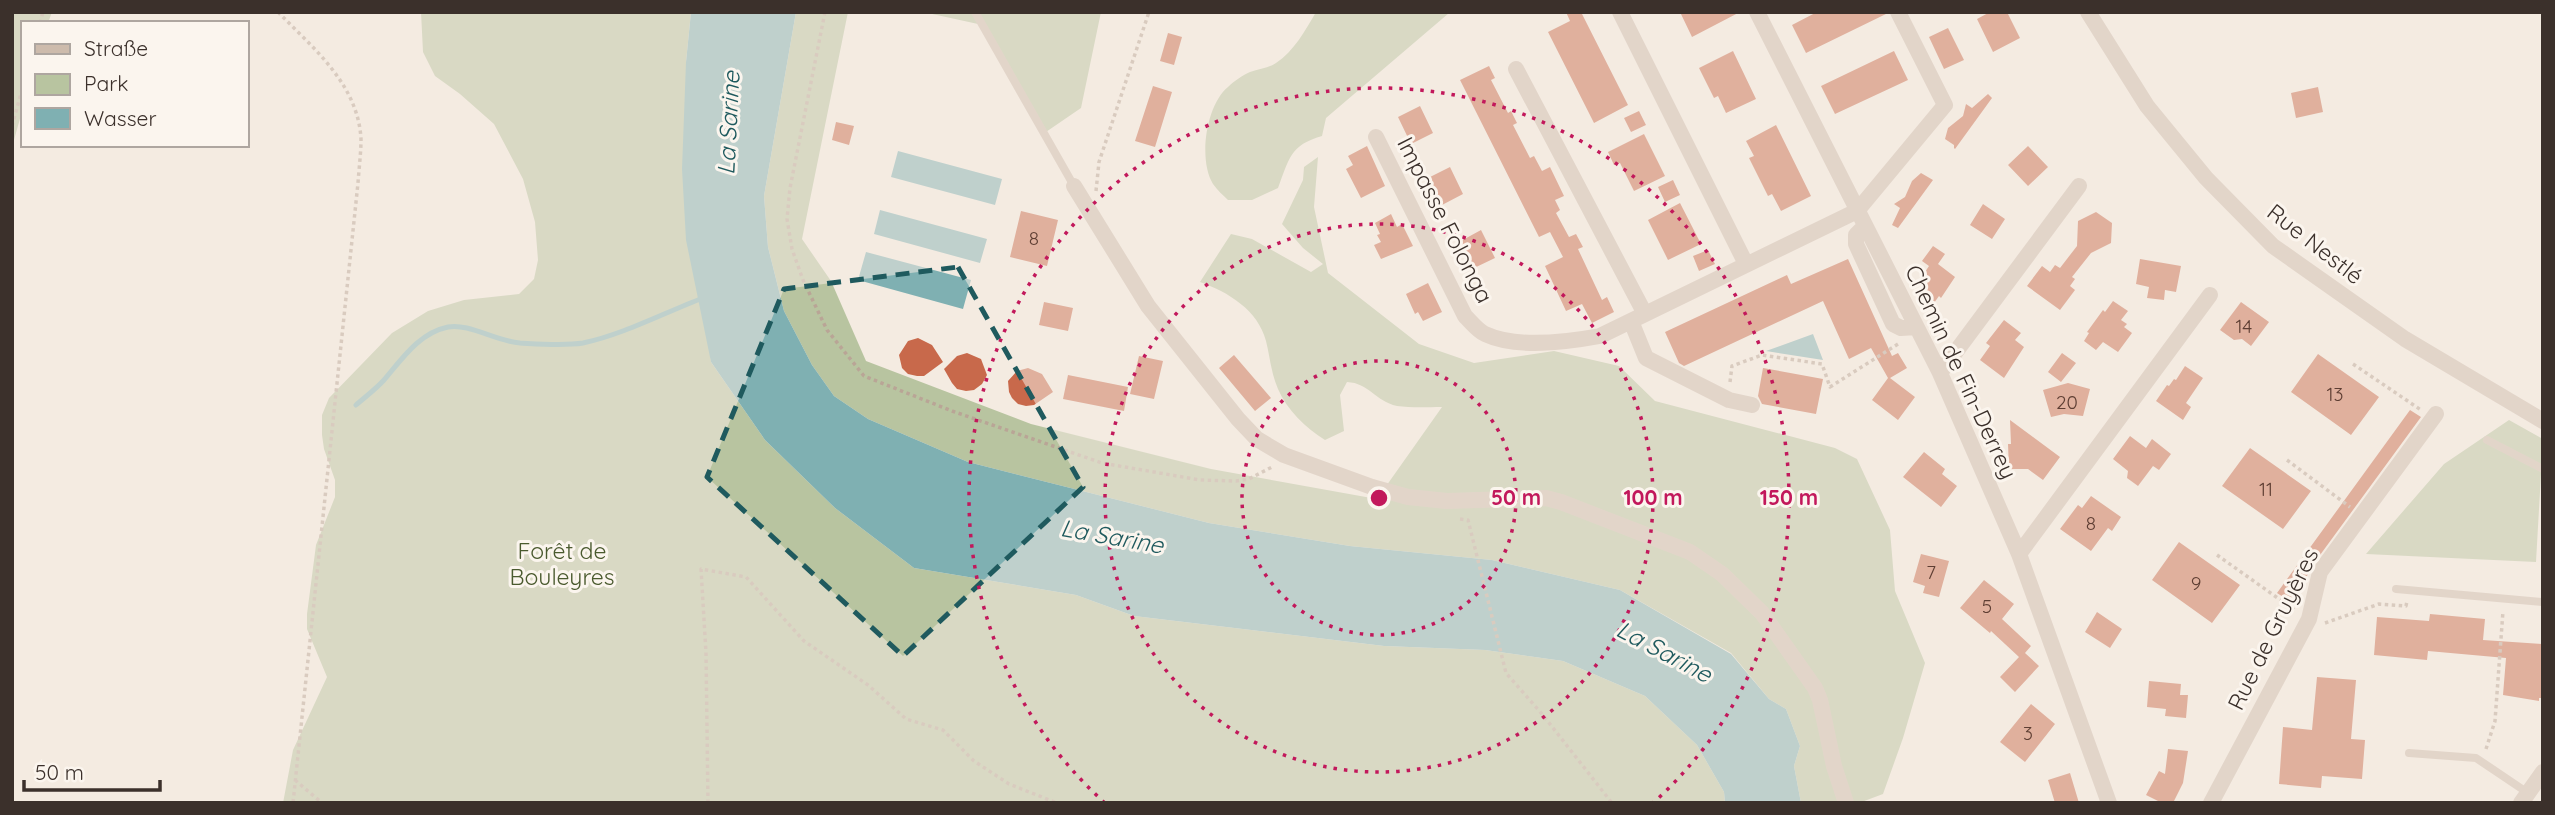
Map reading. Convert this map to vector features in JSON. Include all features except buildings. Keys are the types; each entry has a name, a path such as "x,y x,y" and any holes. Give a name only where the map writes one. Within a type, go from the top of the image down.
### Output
{"street":[{"path":"1620,12 1746,264"},
{"name":"Chemin de Fin-Derrey","path":"1757,12 1940,373 2019,554 2109,803"},
{"path":"1861,218 1945,105 1898,12"},
{"name":"Rue Nestlé","path":"2088,12 2147,106 2206,177 2273,246 2405,339 2543,421"},
{"path":"1516,69 1638,318 1646,358 1727,400 1752,405"},
{"name":"Impasse Folonga","path":"1376,136 1465,316 1483,334 1502,340 1558,344 1600,336 1746,264 1861,218"},
{"path":"1074,186 1148,306 1249,432 1268,446 1284,455 1350,480 1408,497 1447,501 1530,497 1561,502 1667,542 1706,561 1762,612 1815,688 1846,803"},
{"path":"1940,373 2079,187"},
{"path":"2019,554 2210,295"},
{"name":"Rue de Gruyères","path":"2211,803 2312,623 2320,572 2434,416"},
{"path":"2524,798 2543,772"}],"lane":[{"path":"975,12 1074,186"},
{"path":"2487,440 2543,469"},
{"path":"2396,589 2543,602"},
{"path":"2409,753 2476,758 2524,798"}],"path":[{"path":"278,12 333,67 351,98 361,137 293,803"},
{"path":"825,12 790,188 787,219 792,249 803,280 827,330 864,376 1062,451 1144,472 1200,480 1236,481 1249,479 1269,470 1284,455"},
{"path":"1093,217 1099,162 1149,12"},
{"path":"12,126 21,93"},
{"path":"1727,400 1732,366 1762,355 1822,364 1830,387 1900,343"},
{"path":"2353,364 2434,416"},
{"path":"2287,460 2362,516"},
{"path":"1474,544 1506,673 1542,713 1612,803"},
{"path":"2217,555 2312,623 2379,604 2406,606 2408,590"},
{"path":"708,803 706,653 701,569 746,577 804,641 868,685 906,719 943,730 974,761 1009,784 1057,803"},
{"path":"2482,762 2495,721 2504,598"},
{"path":"295,780 322,803"}],"highlighted area":[{"path":"958,267 1083,487 903,656 707,477 784,289"}],"green space":[{"path":"12,12 52,12 49,21 21,21 21,115 12,147"},
{"name":"Forêt de Bouleyres","path":"421,12 691,12 686,62 711,362 765,440 835,508 914,568 1076,595 1134,616 1384,646 1485,650 1563,661 1645,696 1697,745 1724,792 1725,803 283,803 293,750 327,677 307,629 307,614 316,545 335,497 335,480 322,435 322,415 329,398 392,333 428,311 464,300 519,294 534,279 538,260 535,222 523,179 494,124 435,76 423,52"},
{"path":"796,12 848,12 802,239 831,281 866,361 1031,424 1211,469 1377,499 1442,407 1389,404 1361,385 1347,382 1340,395 1344,431 1325,440 1298,418 1286,404 1274,377 1262,330 1249,311 1221,291 1200,282 1231,234 1252,239 1311,272 1323,264 1303,248 1282,224 1303,180 1304,167 1318,157 1314,207 1328,273 1419,344 1474,363 1554,351 1619,366 1655,401 1835,448 1857,459 1890,530 1895,591 1925,663 1883,794 1859,803 1801,803 1794,766 1800,746 1786,709 1769,699 1731,653 1620,590 1492,560 1350,546 1209,523 968,462 868,419 834,396 812,365 784,311 768,247 764,196"},
{"path":"923,12 1101,12 1081,108 1043,134 978,24"},
{"path":"1316,12 1449,13 1326,118 1322,136 1303,144 1292,154 1278,188 1252,200 1228,200 1213,184 1206,161 1207,133 1214,106 1220,95 1239,78 1276,63 1288,53"},
{"path":"2509,420 2543,439 2536,562 2366,554 2444,464"}],"water":[{"name":"La Sarine","path":"691,12 796,12 764,196 768,247 784,311 812,365 834,396 868,419 968,462 1209,523 1350,546 1492,560 1620,590 1731,654 1769,699 1786,709 1800,746 1794,766 1801,803 1725,803 1724,792 1697,745 1645,696 1563,661 1485,650 1384,646 1134,616 1076,595 914,568 835,508 765,440 711,362 686,240 682,169 686,62"},
{"path":"898,151 1002,179 995,205 891,177"},
{"path":"880,210 987,239 980,263 874,234"},
{"path":"866,252 971,280 963,309 858,280"},
{"path":"1813,334 1823,360 1766,351"}],"waterway":[{"path":"356,405 381,383 412,348 438,330 456,326 520,343 576,344 613,335 703,298"}]}
